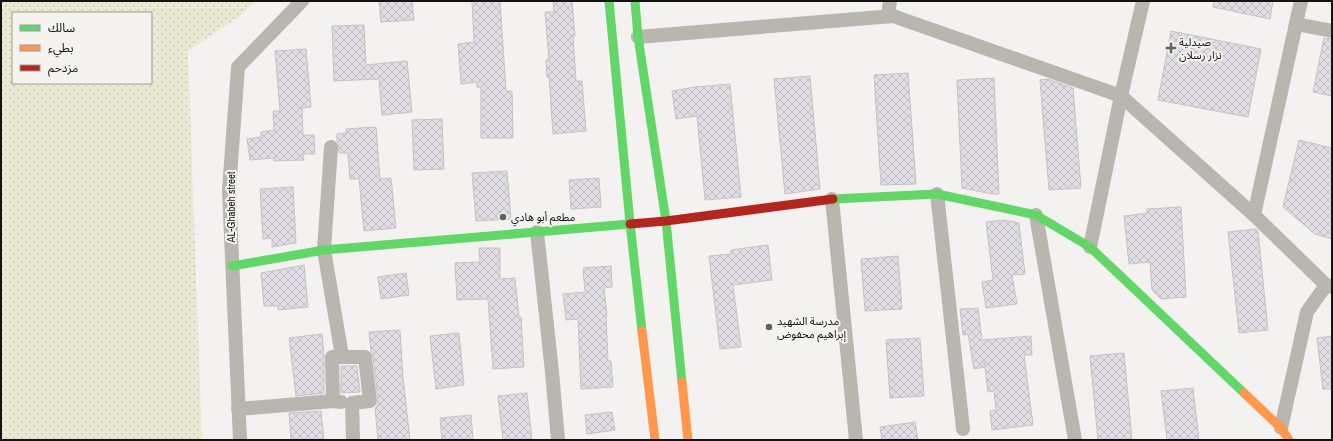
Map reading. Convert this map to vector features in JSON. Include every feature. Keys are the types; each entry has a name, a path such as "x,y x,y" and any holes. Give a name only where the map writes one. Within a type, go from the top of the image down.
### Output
{"street":[{"name":"AL-Ghabeh street","path":"240,440 229,190 238,66 302,1"},
{"path":"609,1 630,223 655,440"},
{"path":"635,1 638,37 666,221 688,440"},
{"path":"888,16 890,1"},
{"path":"1090,248 1121,96 1143,1"},
{"path":"1254,214 1301,1"},
{"path":"638,37 893,16 1121,96 1254,214 1329,286 1308,312 1281,428"},
{"path":"1296,24 1332,31"},
{"path":"331,147 324,250 342,356"},
{"path":"232,266 324,250 666,221 832,199 937,194 1036,215 1090,248 1281,428 1289,440"},
{"path":"937,194 963,429"},
{"path":"832,199 856,440"},
{"path":"1036,215 1075,440"},
{"path":"537,232 558,440"},
{"path":"238,409 333,401 352,403 370,401 365,357 332,356 333,401"},
{"path":"352,403 353,440"}],"green space":[{"path":"1,1 255,1 244,13 188,51 202,440 1,440"}],"building":[{"path":"379,1 412,1 414,20 381,22"},
{"path":"472,1 500,1 506,91 512,91 513,138 481,138 481,87 477,87 477,82 461,84 458,44 474,42"},
{"path":"553,1 572,1 575,36 573,36 576,81 582,81 586,131 553,134 549,77 547,77 546,60 549,60 545,12 554,12"},
{"path":"1214,1 1273,1 1270,19 1213,7"},
{"path":"364,25 366,65 407,61 412,112 382,115 379,79 334,81 332,26"},
{"path":"1171,31 1261,49 1248,117 1158,100"},
{"path":"1324,38 1332,39 1332,96 1313,92"},
{"path":"306,49 311,107 302,108 303,135 314,135 315,154 303,154 304,160 274,161 274,158 250,160 247,139 261,137 261,132 274,130 273,111 280,111 275,51"},
{"path":"908,73 916,184 881,185 874,75"},
{"path":"810,76 820,189 785,194 774,79"},
{"path":"994,78 999,194 962,188 957,80"},
{"path":"1048,79 1073,88 1081,188 1049,190 1040,80"},
{"path":"730,84 741,197 705,200 697,116 676,119 672,91 695,87"},
{"path":"442,119 444,169 414,170 412,120"},
{"path":"376,127 380,179 391,178 396,228 364,231 359,179 350,179 348,153 339,153 337,134 346,133 346,129"},
{"path":"1299,140 1332,148 1332,239 1315,234 1283,207"},
{"path":"507,171 511,219 476,221 472,173"},
{"path":"599,178 601,207 571,209 569,180"},
{"path":"293,187 296,243 272,247 272,238 263,239 260,189"},
{"path":"1181,207 1186,297 1161,299 1152,290 1150,262 1129,264 1124,216 1147,213 1147,209"},
{"path":"1003,220 1019,223 1025,274 1012,275 1017,304 986,308 982,282 993,280 986,222"},
{"path":"1256,229 1258,231 1268,330 1239,333 1228,232"},
{"path":"768,245 772,280 733,285 741,347 720,349 709,256 731,254 731,250"},
{"path":"479,248 500,248 500,279 515,278 519,317 521,317 524,367 493,369 488,299 457,300 455,263 480,262"},
{"path":"898,256 902,309 865,311 861,259"},
{"path":"304,265 308,307 278,310 278,306 264,306 261,273"},
{"path":"611,266 612,287 604,288 607,316 608,361 611,361 613,387 581,389 578,319 566,320 563,294 585,292 583,268"},
{"path":"406,273 409,295 381,299 378,277"},
{"path":"978,308 982,340 1031,336 1032,355 1024,355 1033,425 992,430 990,411 996,410 994,391 988,392 984,360 984,367 974,369 968,334 963,335 960,309"},
{"path":"400,330 403,378 410,440 378,440 375,408 378,405 378,400 369,332"},
{"path":"459,333 464,385 436,389 430,336"},
{"path":"322,334 324,354 324,393 296,396 289,338"},
{"path":"1332,336 1332,389 1323,389 1317,338"},
{"path":"920,338 924,396 890,398 886,340"},
{"path":"1124,353 1132,440 1098,440 1090,356"},
{"path":"341,366 357,366 360,392 341,393"},
{"path":"1193,388 1199,440 1167,440 1161,391"},
{"path":"527,393 532,440 503,440 498,396"},
{"path":"321,411 324,440 291,440 289,413"},
{"path":"612,412 615,430 587,434 585,415"},
{"path":"471,415 473,440 442,440 440,418"},
{"path":"915,422 918,440 882,440 880,427"}],"traffic: fast":[{"path":"609,1 642,331"},
{"path":"635,1 638,37 666,221 682,382"},
{"path":"833,199 937,194 1036,215 1090,247 1244,393"},
{"path":"232,266 324,250 630,224"}],"traffic: slow":[{"path":"642,331 655,440"},
{"path":"682,382 688,440"},
{"path":"1244,393 1281,428 1289,440"}],"traffic: jam":[{"path":"630,224 666,221 833,199"}],"place":[{"name":"صيدلية نزار رسلان","path":"1171,48"},
{"name":"مطعم أبو هادي","path":"503,217"},
{"name":"مدرسة الشهيد إبراهيم محفوض","path":"769,327"}]}
